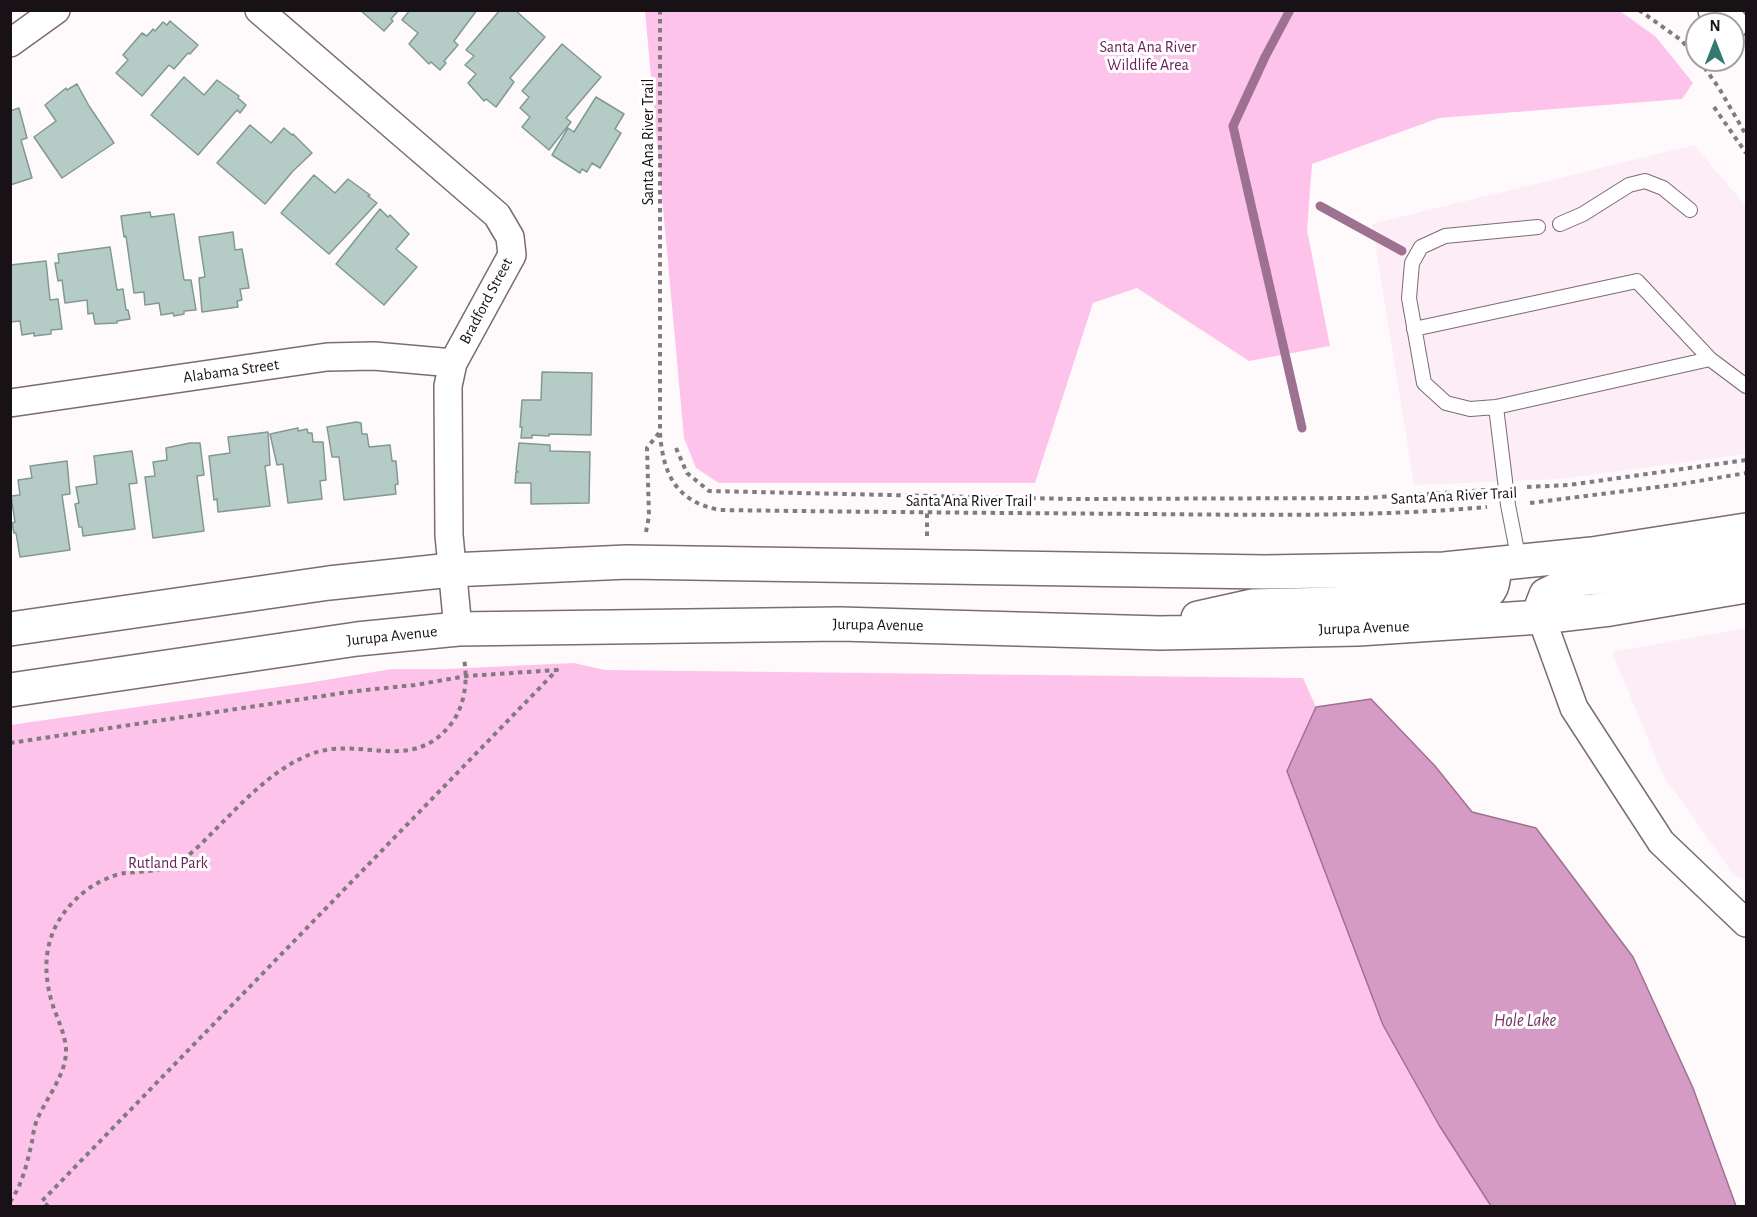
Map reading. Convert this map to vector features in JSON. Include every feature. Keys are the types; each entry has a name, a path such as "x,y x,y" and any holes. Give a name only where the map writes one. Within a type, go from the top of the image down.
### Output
{"main road":[{"path":"10,629 329,583 451,570 639,562 1265,572 1444,569 1665,544 1746,530"},
{"path":"1541,617 1541,608 1546,595 1579,579 1669,569 1746,556"},
{"path":"1160,633 1208,614 1252,606 1479,598 1487,595 1507,563"},
{"name":"Jurupa Avenue","path":"10,690 335,642 458,629 840,624 1160,633 1358,629 1541,617 1610,609 1746,586"}],"street":[{"path":"10,43 56,10"},
{"name":"Bradford Street","path":"259,10 497,215 510,237 512,255 453,363 448,386 449,535 458,629"},
{"name":"Alabama Street","path":"10,403 327,357 374,356 453,363"},
{"path":"1541,617 1574,708 1660,842 1746,923"}],"lane":[{"path":"1560,224 1583,214 1629,185 1645,181 1663,189 1690,210"},
{"path":"1538,226 1445,236 1421,247 1412,263 1409,298 1424,383 1446,403 1470,409 1496,407 1710,359"},
{"path":"1414,329 1637,281 1710,359 1746,386"},
{"path":"1496,407 1508,505 1507,563"}],"path":[{"name":"Santa Ana River Trail","path":"660,10 660,433 665,467 673,483 688,499 706,508 720,510 1263,515 1454,510 1681,484 1746,473"},
{"path":"1639,10 1685,44"},
{"path":"1707,72 1746,135"},
{"path":"1714,107 1746,153"},
{"path":"639,562 650,516 647,448 660,433"},
{"path":"676,448 687,473 709,491 1071,499 1354,498 1569,485 1746,460"},
{"path":"10,743 467,676 557,670 42,1201 48,1206"},
{"path":"10,1202 25,1174 36,1123 64,1066 66,1050 63,1032 52,1004 46,969 48,942 61,914 89,888 122,873 152,871 177,863 194,850 269,777 312,754 342,749 396,751 418,749 443,734 458,715 467,676"}],"shaded area":[{"path":"1694,145 1746,206 1746,454 1561,479 1414,485 1372,224"},
{"path":"1746,628 1746,882 1733,874 1663,775 1612,652"}],"green space":[{"name":"Santa Ana River Wildlife Area","path":"645,11 1620,11 1656,37 1693,83 1682,99 1439,118 1312,164 1307,230 1330,346 1249,361 1137,288 1093,303 1035,483 719,483 696,468 684,438"},
{"name":"Rutland Park","path":"574,663 605,670 1303,678 1316,707 1287,772 1318,850 1439,1125 1491,1206 11,1206 10,725 392,669"}],"water":[{"name":"Hole Lake","path":"1371,699 1435,766 1472,812 1536,828 1633,957 1693,1088 1736,1206 1491,1206 1439,1125 1383,1025 1287,771 1316,707"}],"building":[{"path":"360,10 399,10 384,31"},
{"path":"410,10 477,10 454,41 458,45 444,61 446,63 440,70 431,62 429,64 409,44 418,33 402,20"},
{"path":"500,10 515,10 545,37 510,78 514,82 496,107 486,99 484,101 468,83 476,74 465,65 474,56 466,50"},
{"path":"170,21 198,45 174,69 169,65 142,96 116,73 128,60 123,55 142,33 147,36 163,22 167,25"},
{"path":"562,44 601,77 566,118 571,122 549,150 522,127 530,117 520,108 529,97 522,91"},
{"path":"184,77 204,95 217,80 239,96 238,98 246,105 240,113 237,110 198,155 151,115"},
{"path":"77,84 114,143 62,178 34,137 56,121 45,105 66,88 67,90"},
{"path":"596,97 624,114 615,129 621,133 600,168 592,163 587,172 582,169 580,173 552,155 568,128 574,132"},
{"path":"19,108 27,138 21,140 32,178 10,185 10,111"},
{"path":"250,125 271,143 284,128 312,153 265,204 217,163"},
{"path":"314,175 335,193 348,179 377,203 329,254 281,213"},
{"path":"380,209 388,217 390,215 409,234 396,249 417,267 384,305 336,264"},
{"path":"150,212 151,217 174,214 184,280 191,280 196,310 184,311 184,314 174,316 173,313 161,315 159,303 145,305 144,292 134,293 121,216"},
{"path":"233,232 235,250 242,249 249,288 240,289 242,300 237,301 238,307 202,312 199,278 205,277 199,237"},
{"path":"110,247 117,290 123,289 126,310 128,310 130,319 117,321 117,323 95,324 93,313 88,314 87,300 65,303 62,280 58,281 55,263 59,263 58,254"},
{"path":"46,261 50,300 58,299 62,329 51,330 51,334 22,335 20,321 10,322 10,265"},
{"path":"542,372 592,373 591,435 549,434 549,436 532,435 532,438 521,438 522,400 541,400"},
{"path":"361,423 362,434 367,434 369,447 390,445 392,461 396,461 398,484 395,485 396,494 344,500 339,457 332,457 327,427"},
{"path":"298,428 298,431 307,429 308,433 312,433 313,442 323,442 326,480 320,481 322,499 288,503 283,464 277,465 270,434"},
{"path":"268,432 270,465 265,466 270,506 218,512 217,499 214,500 209,456 230,453 228,437"},
{"path":"200,443 204,475 197,476 204,531 153,538 145,477 155,476 153,462 167,460 166,448"},
{"path":"519,443 550,445 550,451 590,452 589,503 531,504 531,483 515,483 516,472 518,472 516,470"},
{"path":"132,451 137,483 129,484 135,529 83,536 75,504 79,503 76,487 97,484 94,456"},
{"path":"67,461 70,494 62,495 70,550 20,557 12,523 15,522 11,496 20,495 18,480 32,478 30,466"}],"waterway":[{"path":"1290,10 1233,126 1302,428"},
{"path":"1320,206 1402,251"}]}
